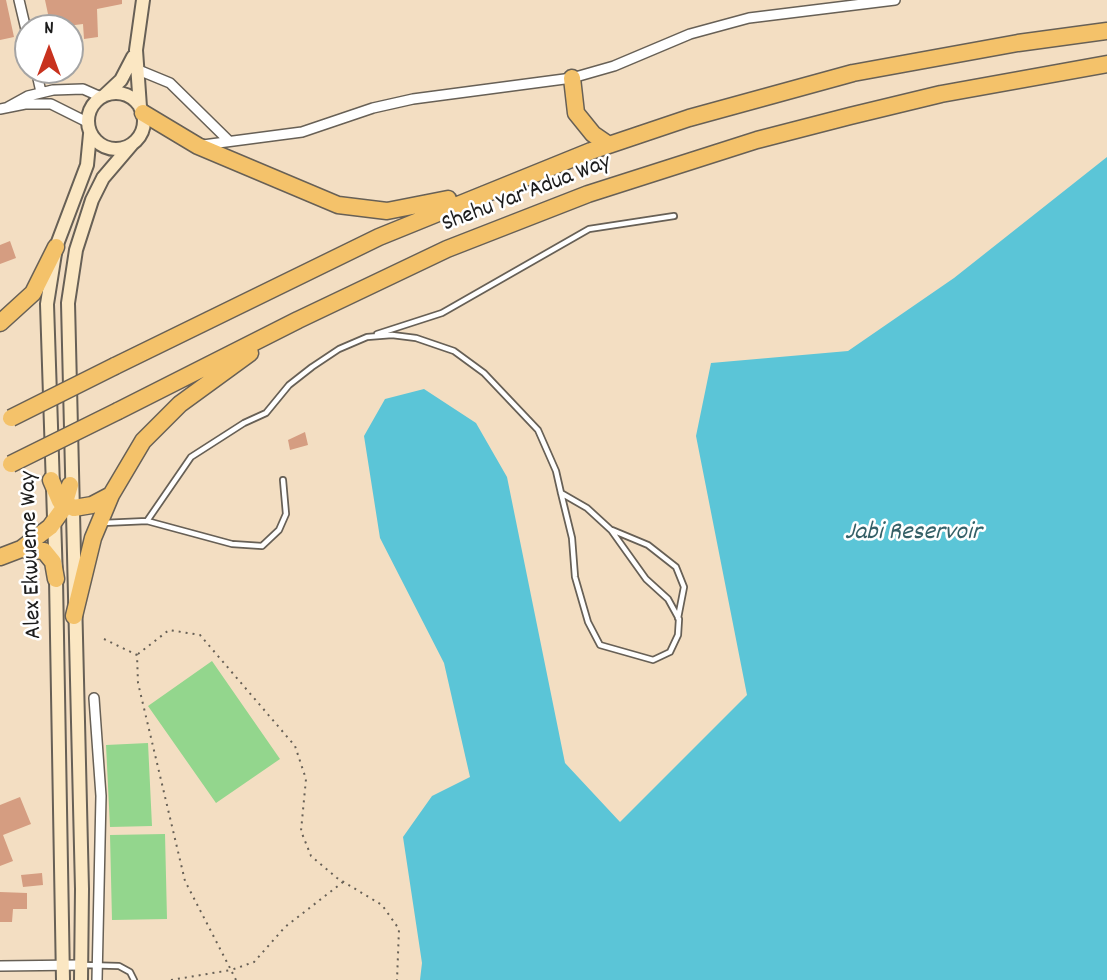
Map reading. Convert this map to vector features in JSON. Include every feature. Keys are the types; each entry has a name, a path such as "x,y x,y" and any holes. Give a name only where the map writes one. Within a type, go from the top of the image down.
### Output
{"highway":[{"name":"Shehu Yar'Adua Way","path":"5,421 310,268 518,180 609,145 689,118 853,73 1018,43 1107,31"},
{"name":"Shehu Yar'Adua Way","path":"6,466 447,249 666,168 757,140 928,97 1107,64"},
{"path":"572,78 576,113 593,134 609,145"},
{"path":"141,110 198,146 323,200 370,211 413,208 518,180"},
{"path":"0,323 33,293 55,247"},
{"path":"74,616 84,566 99,521 143,441 159,423 203,385 298,320"},
{"path":"51,480 55,495 68,505 92,505 111,495"},
{"path":"0,557 21,548 54,523 68,505 70,485"},
{"path":"21,548 44,551 52,562 57,579"}],"street":[{"path":"4,108 51,104 89,128 104,147 114,150 132,145 143,129 136,50 144,0"},
{"path":"198,146 302,132 373,108 413,99 572,78 614,66 715,26 786,12 891,0"},
{"path":"89,128 89,112 121,80 136,50"},
{"path":"136,69 170,83 229,141"},
{"path":"39,84 41,92"},
{"path":"4,108 41,92 83,89 103,96 122,94 141,110"},
{"name":"Alex Ekwueme Way","path":"63,980 57,579 51,480 47,304 55,247 87,165 89,128"},
{"name":"Alex Ekwueme Way","path":"70,485 67,328 71,277 76,250 92,200 103,178 132,145"},
{"name":"Alex Ekwueme Way","path":"68,505 74,616 80,980"},
{"path":"94,698 101,796 97,980"},
{"path":"0,966 81,965"}],"lane":[{"path":"147,521 191,457 244,423 266,413 289,385 339,349 366,337 442,313 589,229 629,220 674,216"},
{"path":"366,337 392,335 416,338 454,351 484,373 538,430 556,471 572,538 575,577 588,622 600,645 653,660 670,652 678,635 678,618 684,587 676,567 648,545 611,530"},
{"path":"99,521 108,524 147,521 232,544 262,546 279,530 286,514 283,480"},
{"path":"561,493 587,508 611,530 646,579 668,598 678,618"},
{"path":"81,965 119,966 130,972 134,980"}],"path":[{"path":"138,654 169,630 200,635 295,746 306,779 301,831 311,856 343,882 382,905 399,929 397,980"},
{"path":"104,639 138,654"},
{"path":"138,654 138,683 185,881 236,980"},
{"path":"171,980 230,970 254,962 285,928 343,882"}],"green space":[{"path":"212,661 280,759 216,803 148,706"},
{"path":"148,743 152,826 110,827 106,745"},
{"path":"165,834 167,919 112,920 110,835"}],"water":[{"name":"Jabi Reservoir","path":"1107,157 1107,980 420,980 422,963 403,837 432,796 470,777 444,663 380,538 364,436 385,399 424,389 476,423 507,477 565,763 620,822 747,695 696,436 711,363 848,351 954,278"}],"building":[{"path":"0,0 6,0 14,37 0,40"},
{"path":"45,0 122,0 122,4 97,9 98,37 84,39 84,14 48,14"},
{"path":"10,241 16,258 0,264 0,245"},
{"path":"305,432 308,445 290,450 288,440"},
{"path":"20,797 31,824 3,835 13,861 0,866 0,805"},
{"path":"42,873 43,885 23,887 21,875"},
{"path":"0,892 27,893 27,909 13,909 12,922 0,922"}]}
